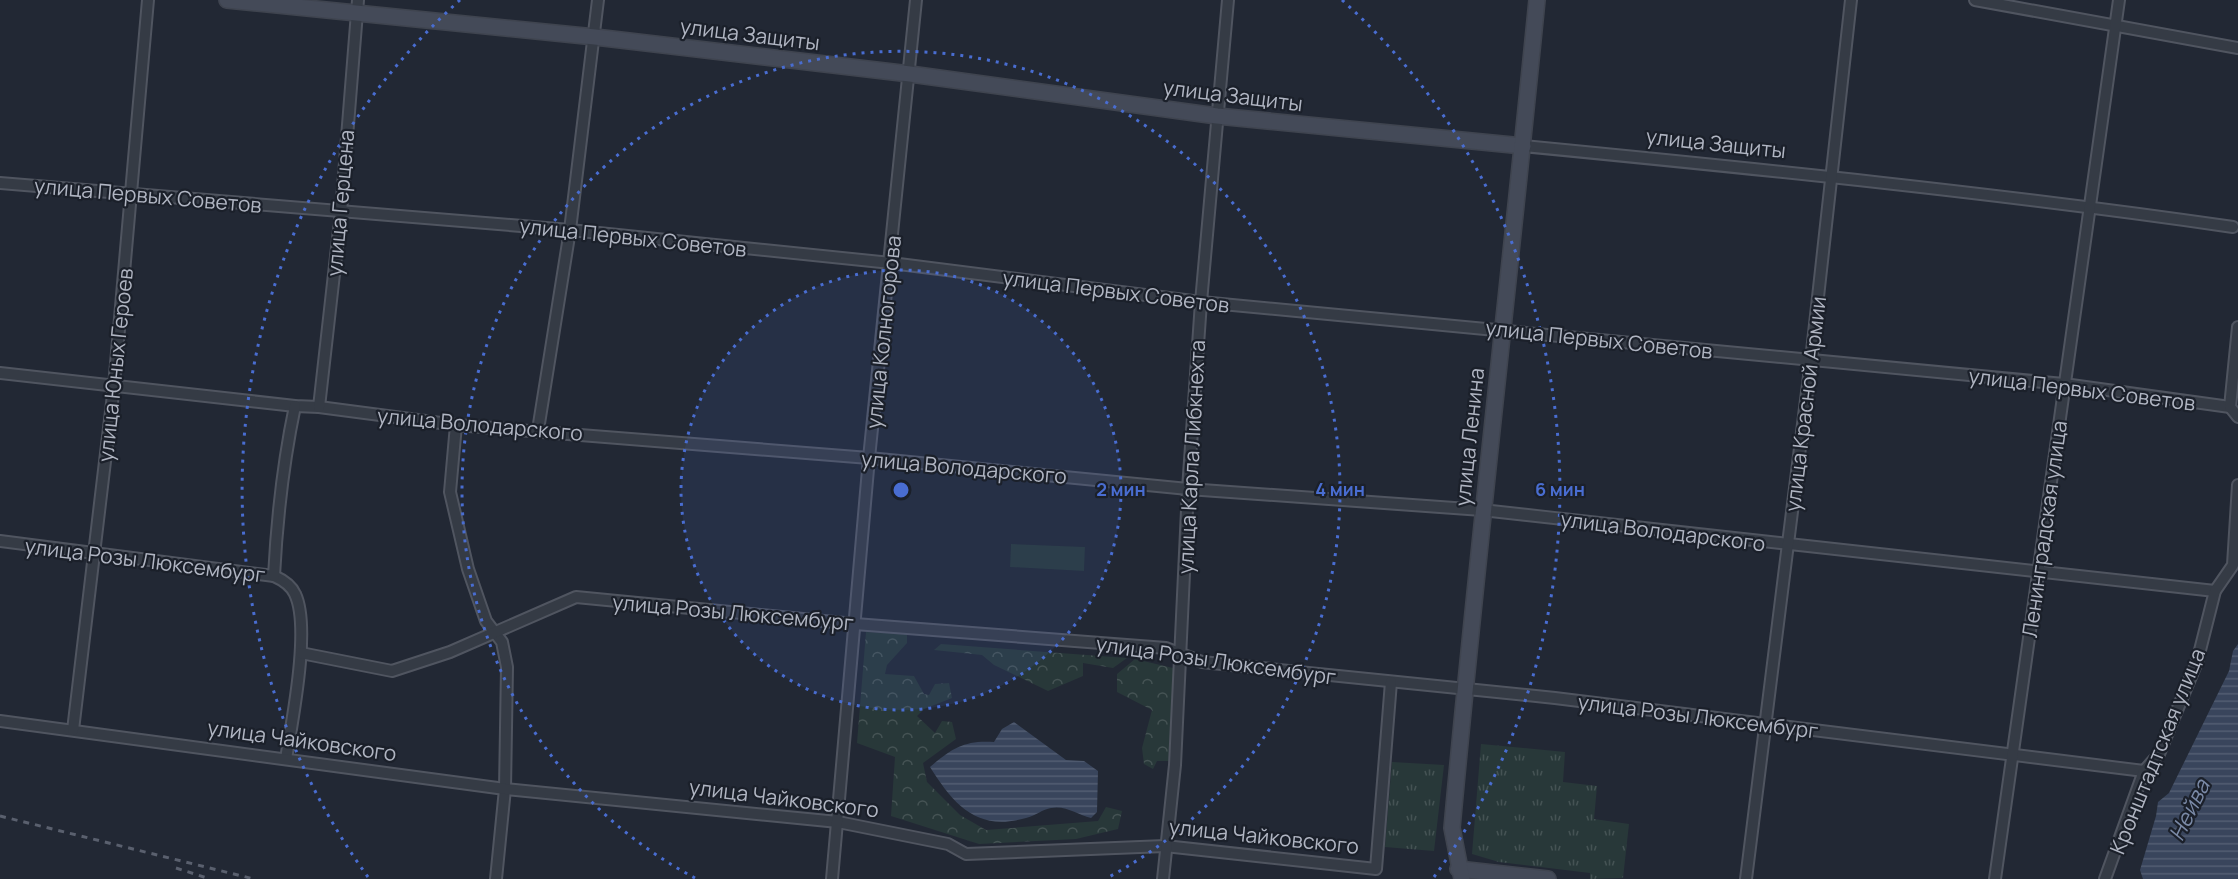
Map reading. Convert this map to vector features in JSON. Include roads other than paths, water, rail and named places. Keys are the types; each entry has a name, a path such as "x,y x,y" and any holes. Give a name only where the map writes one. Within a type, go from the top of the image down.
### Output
{"street":[{"name":"улица Юных Героев","path":"73,730 114,386 148,0"},
{"name":"улица Защиты","path":"227,0 357,6 910,74 1217,116 1832,176 2089,206 2234,227"},
{"path":"538,430 570,230 598,0"},
{"name":"улица Колногорова","path":"831,879 838,822 869,458 891,263 916,0"},
{"name":"улица Карла Либкнехта","path":"1163,879 1175,765 1188,489 1201,302 1228,0"},
{"name":"улица Ленина","path":"1460,874 1452,828 1464,689 1537,0"},
{"name":"улица Красной Армии","path":"1746,879 1811,360 1851,0"},
{"path":"1975,0 2238,48"},
{"name":"Ленинградская улица","path":"1995,879 2120,0"},
{"name":"улица Герцена","path":"319,407 341,213 357,6"},
{"name":"улица Первых Советов","path":"0,183 341,213 570,230 891,263 1201,302 2064,384 2230,407"},
{"path":"2238,327 2230,407 2238,417"},
{"name":"улица Володарского","path":"0,373 319,407 456,425 869,458 1188,489 1482,510 2215,591"},
{"path":"274,576 286,441 295,406"},
{"path":"456,425 450,492 468,569 486,621 497,632 502,642 507,667 505,789 496,879"},
{"name":"Кронштадтская улица","path":"2104,879 2144,771 2159,754 2197,662 2215,591 2233,565 2238,484"},
{"name":"улица Розы Люксембург","path":"0,541 274,576 288,584 298,602 301,653 392,671 450,652 576,597 855,624 1166,648 1202,662 1655,710 1766,726 2144,771"},
{"path":"286,759 301,653"},
{"name":"улица Чайковского","path":"0,721 505,789 838,822 948,844 966,854 1165,846 1376,869 1391,682"},
{"path":"1460,874 1522,875 1548,879"},
{"path":"1494,879 1522,875"}],"water":[{"name":"Нейва","path":"2238,644 2238,879 2143,879 2140,870 2158,802 2169,793 2229,671 2233,651"},
{"path":"1014,722 1066,760 1084,761 1098,771 1097,812 1091,818 1056,807 1026,818 994,821 980,818 969,812 948,793 930,767 959,747 975,742 994,742 1002,729"}],"railway":[{"path":"0,816 254,879"},
{"path":"176,868 210,879"}]}
